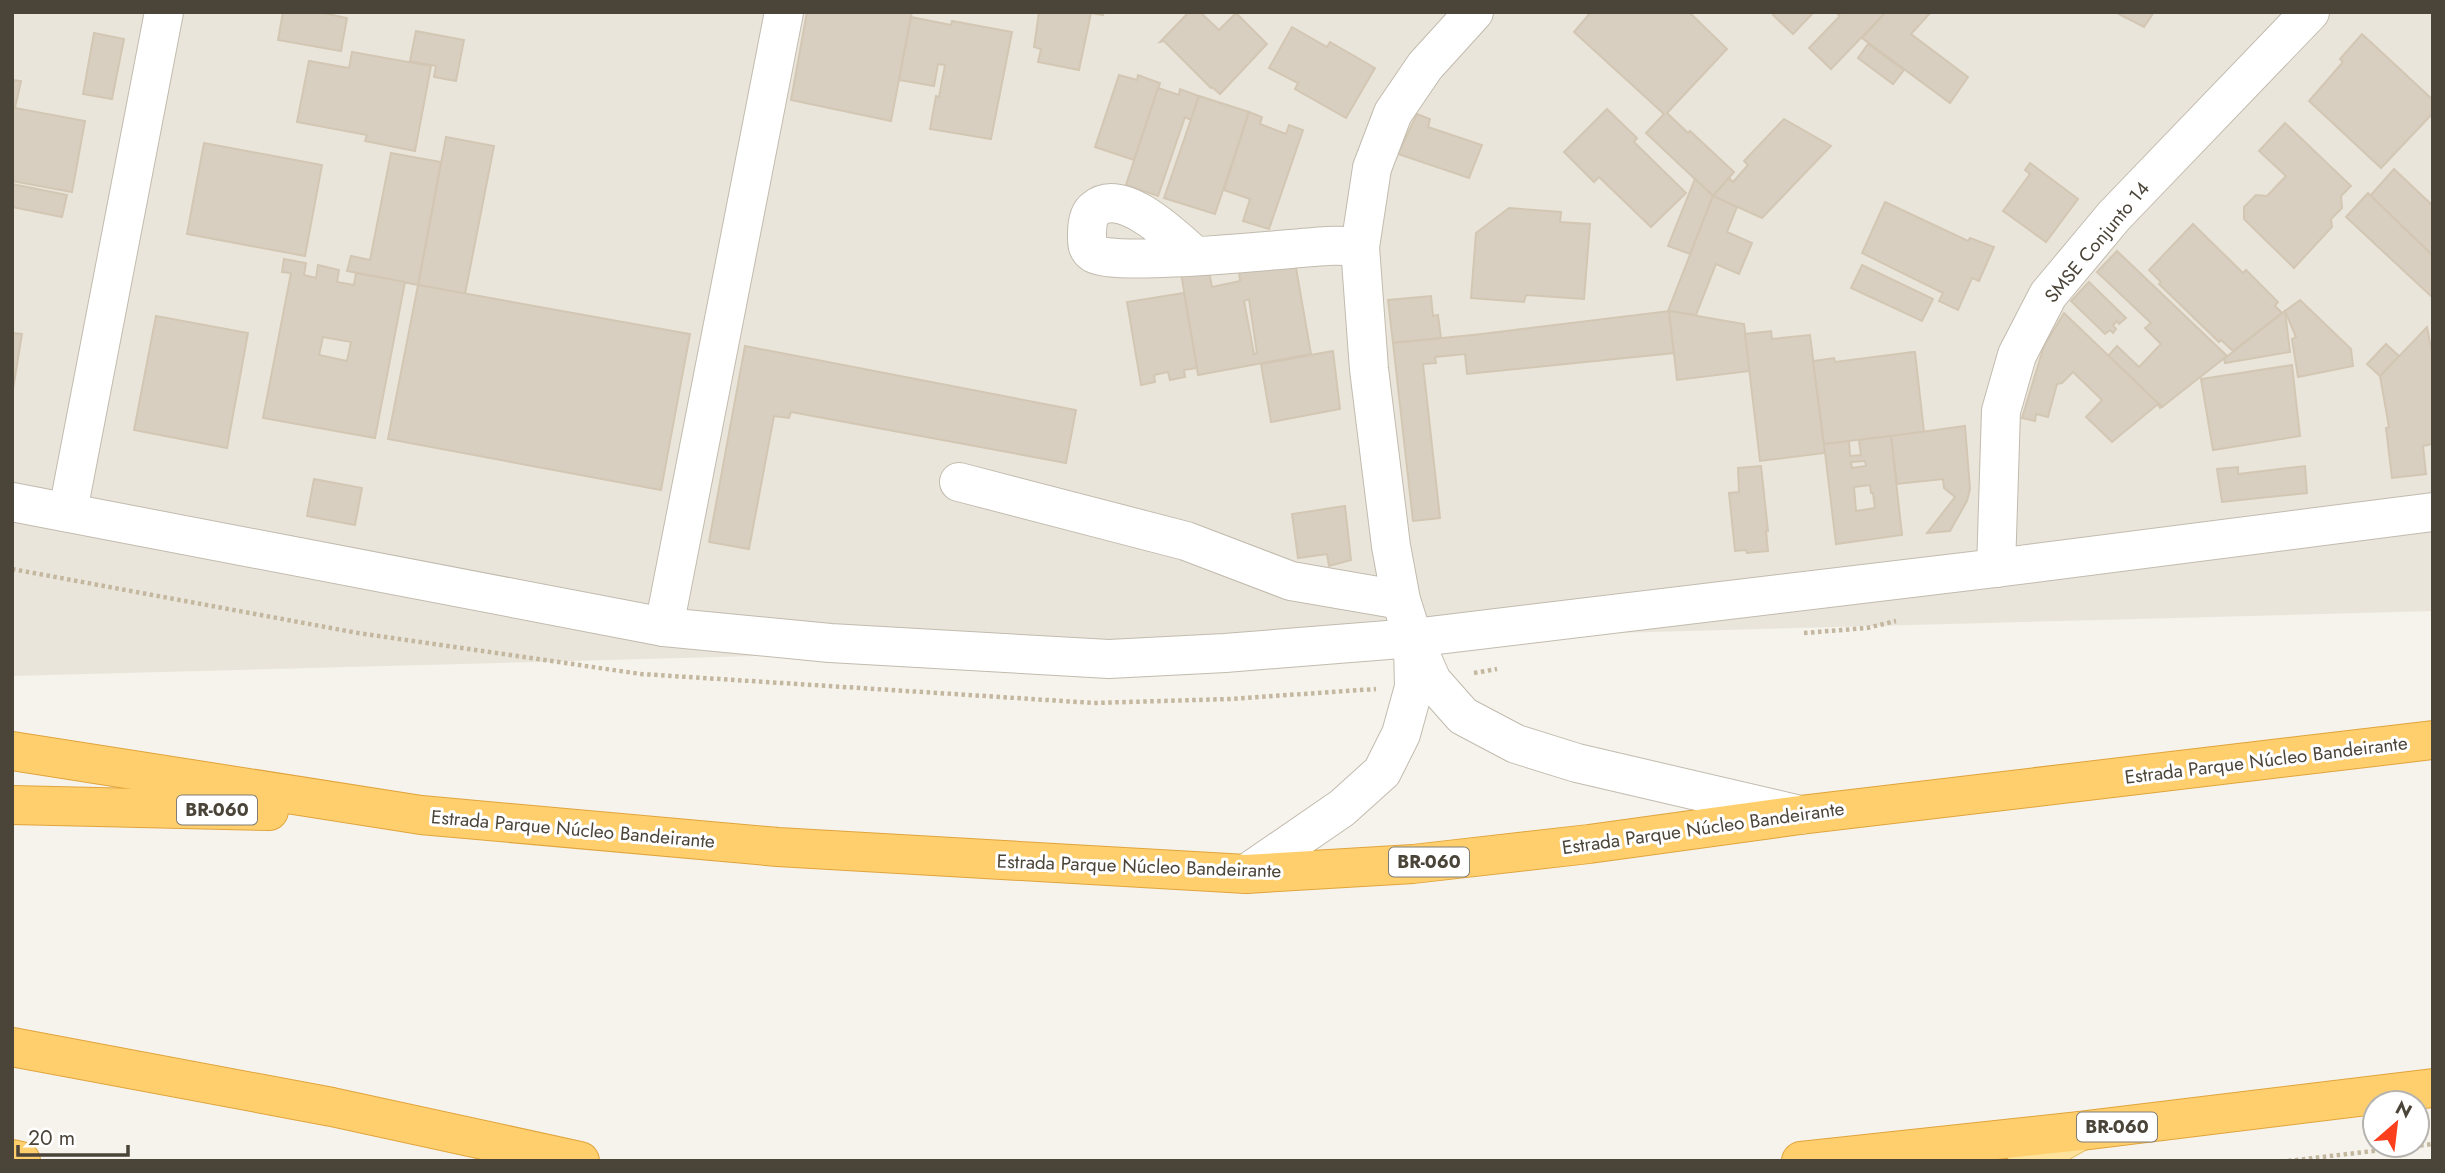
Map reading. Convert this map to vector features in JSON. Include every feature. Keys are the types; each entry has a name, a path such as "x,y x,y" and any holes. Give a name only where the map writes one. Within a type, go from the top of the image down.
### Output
{"highway":[{"name":"Estrada Parque Núcleo Bandeirante","path":"12,751 421,815 778,847 1246,874 1413,864 2433,740"},
{"name":"BR-060","path":"12,805 421,815"},
{"path":"12,1047 332,1107 580,1161"},
{"name":"BR-060","path":"1801,1161 2080,1132 2433,1088"},
{"path":"12,1159 21,1161"}],"main road":[{"path":"2027,1161 2080,1132"}],"street":[{"path":"68,511 164,12"},
{"path":"664,627 784,12"},
{"path":"1474,12 1425,66 1393,113 1372,168 1360,247 1369,369 1391,546 1401,600 1413,638 1432,681 1463,716 1517,744 1577,763 1800,815"},
{"name":"SMSE Conjunto 14","path":"1996,568 2001,411 2017,355 2048,295 2114,216 2310,12"},
{"path":"1195,256 1331,246 1360,247"},
{"path":"959,482 1186,541 1292,581 1401,600"},
{"path":"12,502 664,627 830,643 1109,659 1413,638 2433,512"},
{"path":"1246,874 1342,808 1382,772 1401,734 1414,687 1413,638"}],"path":[{"path":"2288,1161 2433,1144"}],"shaded area":[{"path":"12,12 2433,12 2433,611 12,676"}],"building":[{"path":"283,12 318,12 347,18 341,51 278,40"},
{"path":"807,12 912,12 891,121 791,100"},
{"path":"1039,12 1104,12 1103,15 1091,13 1079,70 1038,62 1041,49 1034,47"},
{"path":"1189,12 1200,12 1219,30 1236,13 1267,44 1220,94 1164,41 1160,42"},
{"path":"1591,12 1689,12 1727,49 1667,113 1734,172 1713,196 1646,133 1664,114 1574,32"},
{"path":"1776,12 1814,12 1793,34 1773,15"},
{"path":"1836,12 1881,12 1883,15 1831,69 1809,48 1840,16"},
{"path":"1886,12 1931,12 1911,34 1968,77 1950,103 1862,38"},
{"path":"2115,12 2154,12 2144,27"},
{"path":"911,17 1012,32 991,139 930,129 945,65 938,64 934,86 899,80"},
{"path":"1292,27 1327,47 1330,42 1375,68 1346,118 1295,89 1298,83 1269,68"},
{"path":"416,31 464,40 456,81 434,77 436,66 410,61"},
{"path":"94,33 124,39 112,99 83,94"},
{"path":"2362,34 2433,100 2433,113 2381,168 2309,101 2343,62 2340,59"},
{"path":"1868,44 1904,70 1893,84 1858,58"},
{"path":"352,52 431,66 415,151 365,141 367,135 297,122 309,61 349,68"},
{"path":"1119,75 1137,80 1138,75 1160,83 1134,160 1095,147"},
{"path":"12,80 21,81 15,108 85,121 72,192 12,181"},
{"path":"1158,88 1179,95 1180,89 1199,96 1191,120 1185,117 1158,196 1126,185"},
{"path":"1199,96 1249,112 1215,214 1164,198"},
{"path":"1607,109 1637,138 1634,142 1686,193 1651,227 1599,177 1594,182 1564,152"},
{"path":"1249,112 1262,117 1260,124 1286,134 1289,125 1303,130 1269,229 1243,221 1250,199 1224,190"},
{"path":"1417,114 1430,119 1428,127 1482,145 1469,178 1398,154"},
{"path":"1784,119 1831,146 1762,218 1713,196 1729,178 1733,182 1748,165 1744,161"},
{"path":"2285,123 2351,186 2341,196 2342,208 2331,219 2332,227 2294,268 2244,219 2244,207 2256,195 2267,196 2286,176 2259,151"},
{"path":"446,137 494,146 465,294 418,285"},
{"path":"204,143 322,165 305,256 187,234"},
{"path":"391,153 441,162 418,285 347,271 351,256 370,260"},
{"path":"2030,163 2078,199 2046,242 2003,211 2030,174 2025,170"},
{"path":"2394,169 2433,206 2433,256 2370,196"},
{"path":"1695,179 1713,196 1690,254 1668,246"},
{"path":"12,184 67,195 62,217 12,207"},
{"path":"2368,193 2433,256 2433,298 2346,217"},
{"path":"1713,196 1737,207 1727,232 1752,243 1739,274 1716,264 1696,315 1668,311"},
{"path":"1885,202 1968,241 1970,238 1994,247 1979,281 1972,278 1958,310 1939,301 1943,293 1862,253"},
{"path":"1509,208 1561,212 1560,222 1590,224 1584,299 1526,295 1524,302 1471,298 1476,233"},
{"path":"2193,224 2243,273 2246,270 2278,302 2275,306 2282,313 2233,351 2221,340 2219,342 2159,284 2161,282 2149,270"},
{"path":"2117,251 2227,356 2162,407 2108,356 2117,346 2139,367 2161,344 2145,328 2151,323 2097,272"},
{"path":"284,259 306,263 304,275 316,278 318,265 339,270 337,282 354,285 356,273 405,282 375,438 263,418 291,273 282,272","holes":["323,337 351,342 347,361 319,355"]},
{"path":"1207,262 1212,287 1240,281 1238,262 1295,262 1311,354 1198,375 1180,267","holes":["1249,299 1257,353 1254,354 1244,301"]},
{"path":"1862,265 1933,299 1922,321 1851,288"},
{"path":"2089,282 2126,318 2113,325 2116,329 2113,333 2110,330 2105,334 2071,301"},
{"path":"418,285 690,334 661,490 388,439"},
{"path":"1184,293 1197,368 1184,370 1185,377 1170,380 1168,372 1154,375 1155,382 1141,385 1127,302"},
{"path":"1431,296 1433,316 1438,315 1441,338 1393,343 1388,300"},
{"path":"2300,300 2351,349 2353,366 2298,377 2292,339 2296,337 2285,311"},
{"path":"1669,311 1674,353 1467,374 1465,354 1435,357 1436,363 1423,364 1440,518 1413,521 1393,343"},
{"path":"1669,311 1744,324 1750,371 1677,380"},
{"path":"2285,311 2290,352 2225,363 2224,359"},
{"path":"2064,313 2162,407 2158,404 2112,442 2086,417 2102,400 2073,372 2062,383 2057,384 2048,417 2036,414 2035,421 2022,418 2044,346"},
{"path":"156,316 248,333 227,448 134,430"},
{"path":"2427,327 2433,358 2433,444 2423,446 2426,474 2392,478 2386,428 2389,427 2380,376"},
{"path":"1771,331 1772,339 1810,335 1825,453 1760,461 1745,334"},
{"path":"12,333 22,334 12,395"},
{"path":"2386,344 2399,356 2380,376 2367,364"},
{"path":"745,346 1076,410 1066,463 791,412 789,418 774,416 749,549 709,542"},
{"path":"1333,351 1340,409 1271,422 1261,364"},
{"path":"1915,352 1924,432 1824,444 1813,361 1834,358 1835,362"},
{"path":"2292,365 2300,436 2213,450 2201,379"},
{"path":"1965,426 1970,489 1967,501 1950,531 1927,533 1955,497 1944,488 1943,479 1897,484 1891,436"},
{"path":"1891,436 1902,535 1836,544 1824,444 1849,441 1850,456 1861,455 1859,440","holes":["1865,461 1866,466 1852,468 1851,462","1870,485 1875,508 1856,511 1854,487"]},
{"path":"1761,466 1768,551 1735,551 1729,493 1739,492 1738,468"},
{"path":"2305,466 2307,493 2222,502 2217,469 2238,467 2238,474"},
{"path":"314,479 362,488 355,525 307,516"},
{"path":"1345,506 1351,560 1329,566 1327,554 1298,558 1292,514"}]}
